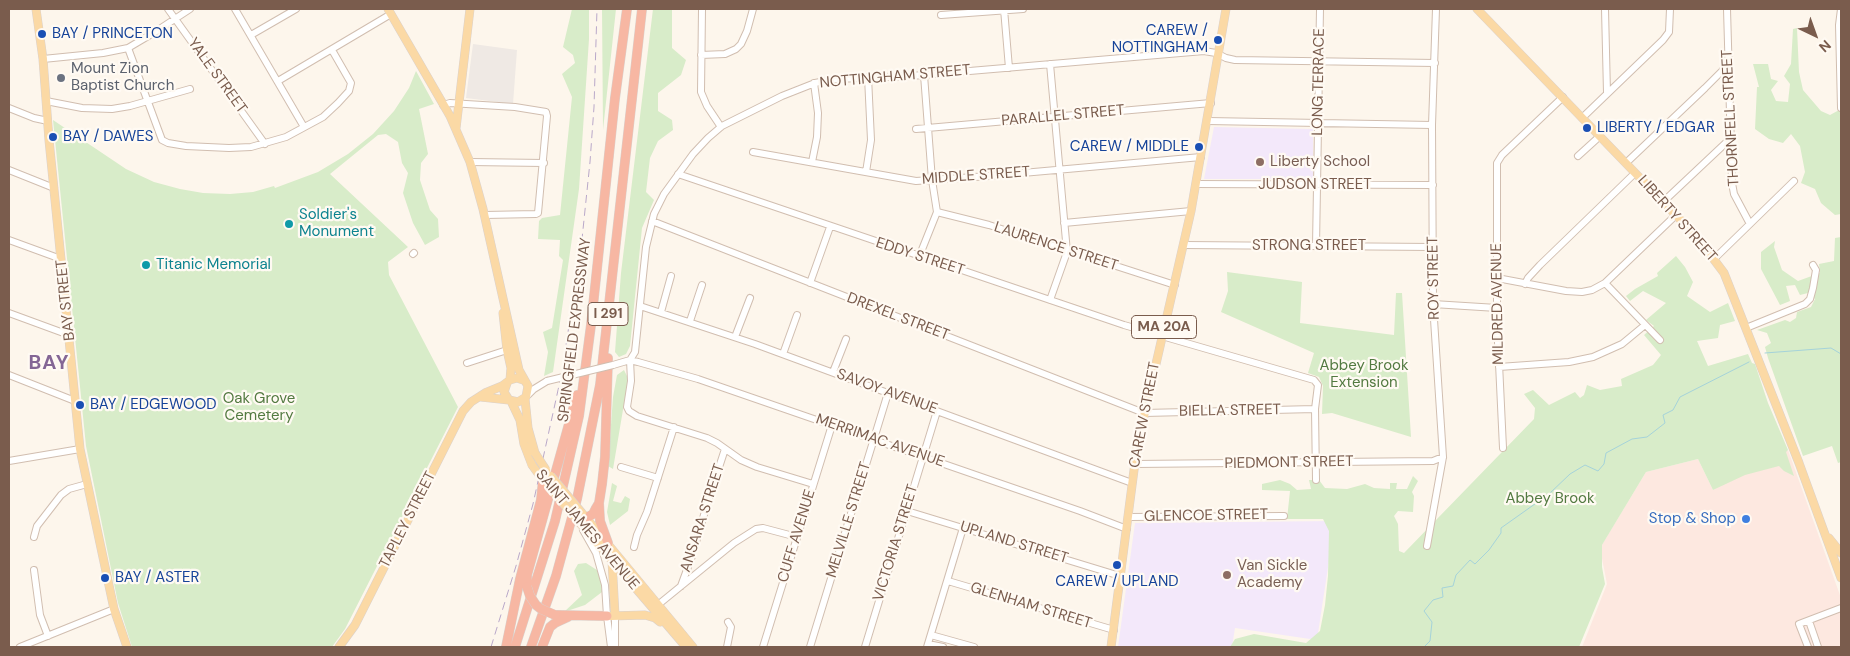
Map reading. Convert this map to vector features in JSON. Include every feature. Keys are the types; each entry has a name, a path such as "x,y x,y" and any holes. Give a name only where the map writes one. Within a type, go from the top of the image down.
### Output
{"highway":[{"name":"SPRINGFIELD EXPRESSWAY","path":"515,647 555,522 579,416 627,9"},
{"name":"SPRINGFIELD EXPRESSWAY","path":"532,647 556,576 577,499 600,385 642,9"},
{"path":"607,322 608,372 605,457 599,503 600,520 608,543"},
{"path":"588,346 576,399 527,575 528,587 530,596 536,605 555,615 570,617 611,616"},
{"path":"506,647 520,579 546,478"},
{"path":"583,518 592,514 599,503"},
{"path":"542,647 550,627 570,617"}],"main road":[{"name":"BAY STREET","path":"36,9 43,59 80,449 114,609 127,647"},
{"path":"456,128 470,9"},
{"name":"CAREW STREET","path":"1112,647 1132,483 1144,413 1191,211 1226,9"},
{"name":"LIBERTY STREET","path":"1477,9 1703,244 1728,280 1841,578"},
{"path":"389,12 456,128 470,162 485,215 501,293 512,331 519,370 528,389 526,397 518,402 481,397"},
{"path":"501,293 507,350 511,368 509,381 504,392 510,400"},
{"path":"509,381 517,378 524,381"},
{"name":"TAPLEY STREET","path":"339,647 355,624 458,420 471,402 509,381"},
{"name":"SAINT JAMES AVENUE","path":"526,397 528,428 535,453 546,478"},
{"name":"SAINT JAMES AVENUE","path":"510,400 520,420 524,444 532,464 608,543 693,647"},
{"name":"SAINT JAMES AVENUE","path":"583,518 612,561 686,647"},
{"name":"LIBERTY STREET","path":"1825,532 1841,553"},
{"path":"608,543 612,561 611,616 645,615 655,618 672,631"}],"street":[{"name":"YALE STREET","path":"168,9 265,144"},
{"path":"43,59 103,53 128,48 190,9"},
{"path":"235,9 304,127"},
{"path":"251,35 296,9"},
{"path":"702,9 701,92 720,127"},
{"path":"701,55 725,54 736,49 747,31 753,9"},
{"path":"1004,9 1009,68"},
{"path":"941,14 954,11 1023,9"},
{"name":"LONG TERRACE","path":"1316,246 1320,9"},
{"name":"ROY STREET","path":"1427,546 1442,456 1433,304 1432,125 1436,9"},
{"path":"1605,9 1607,93"},
{"path":"1582,118 1663,40 1669,32 1670,9"},
{"name":"THORNFELL STREET","path":"1727,9 1732,183 1734,194 1750,224"},
{"path":"1841,9 1839,25 1841,108"},
{"path":"278,81 332,50 389,12"},
{"path":"128,48 162,140 186,146 229,148 250,147 286,137 323,117 338,103 349,91 351,83 332,50"},
{"name":"NOTTINGHAM STREET","path":"674,427 637,416 628,411 627,407 631,381 630,360 635,352 646,247 652,221 658,204 678,174 702,144 720,127 766,103 814,83 836,79 924,75 1204,51 1235,60 1435,63"},
{"path":"1626,163 1705,88 1728,63"},
{"path":"1050,64 1067,251 1050,300"},
{"path":"920,257 937,212 932,180 924,75"},
{"path":"866,172 870,140 868,77"},
{"path":"812,162 817,137 818,113 814,83"},
{"path":"46,101 97,109 112,109 190,89"},
{"name":"MILDRED AVENUE","path":"1503,448 1497,308 1497,163 1563,97"},
{"path":"443,105 450,103 515,106 546,112 544,163 538,212 536,214 485,215"},
{"name":"PARALLEL STREET","path":"916,129 1211,103"},
{"path":"9,108 34,118 48,121"},
{"path":"1208,121 1432,125"},
{"path":"1578,156 1600,136"},
{"path":"1663,202 1731,138"},
{"name":"MIDDLE STREET","path":"753,152 916,180 1059,170 1201,157"},
{"path":"470,162 544,163"},
{"path":"9,170 54,188"},
{"path":"1525,284 1540,265 1635,173"},
{"name":"EDDY STREET","path":"678,174 1124,325 1314,380 1318,383 1315,409"},
{"path":"1714,259 1794,181"},
{"name":"JUDSON STREET","path":"1196,184 1433,185"},
{"path":"1064,222 1191,211"},
{"name":"LAURENCE STREET","path":"937,212 989,225 1175,285"},
{"path":"1497,278 1582,292 1592,290 1605,283 1676,215"},
{"name":"DREXEL STREET","path":"652,221 1144,413"},
{"path":"810,283 830,227"},
{"path":"9,240 61,259"},
{"name":"STRONG STREET","path":"1184,245 1433,247"},
{"path":"1746,328 1806,304 1810,299 1813,288 1816,270 1813,265"},
{"path":"661,312 671,276"},
{"path":"1605,283 1660,340"},
{"path":"690,321 702,285"},
{"path":"735,336 750,298"},
{"path":"1433,304 1497,308"},
{"name":"SAVOY AVENUE","path":"640,306 735,336 1132,483"},
{"path":"9,313 69,336"},
{"path":"783,354 797,315"},
{"path":"1499,367 1570,362 1593,357 1622,344 1645,325"},
{"path":"832,372 846,339"},
{"path":"467,363 507,350"},
{"path":"524,381 547,381 630,360"},
{"name":"MERRIMAC AVENUE","path":"630,360 690,376 832,424 1080,511 1127,530"},
{"path":"9,375 75,401"},
{"path":"526,397 547,381"},
{"name":"MELVILLE STREET","path":"810,647 888,392"},
{"path":"1315,409 1316,480"},
{"name":"BIELLA STREET","path":"1144,413 1315,409"},
{"name":"VICTORIA STREET","path":"865,647 937,410"},
{"name":"CUFF AVENUE","path":"763,647 832,424"},
{"path":"634,546 674,427 706,438 741,460 757,467 813,484"},
{"path":"9,461 80,449"},
{"name":"ANSARA STREET","path":"680,587 692,556 725,449"},
{"name":"PIEDMONT STREET","path":"1135,464 1433,461 1442,456"},
{"path":"621,467 658,478"},
{"path":"34,537 37,526 61,495 69,489 87,484"},
{"name":"UPLAND STREET","path":"907,511 1120,576"},
{"name":"GLENCOE STREET","path":"1128,517 1284,516"},
{"path":"583,518 600,564 605,585 611,616 613,647"},
{"path":"659,604 734,543 756,529 763,528 797,537"},
{"path":"943,647 928,645 963,528"},
{"path":"34,570 40,615 48,636"},
{"name":"GLENHAM STREET","path":"948,580 1030,607 1114,630"},
{"path":"1809,621 1821,614 1841,608"},
{"path":"20,647 114,609"},
{"path":"1808,647 1799,624 1841,612"},
{"path":"1809,621 1818,647"},
{"path":"727,647 731,627 728,622"},
{"path":"931,635 974,647"}],"shaded area":[{"path":"473,44 517,50 513,104 466,98"},
{"name":"Liberty School","path":"1214,127 1313,129 1313,179 1204,179"},
{"path":"1788,450 1841,598 1841,647 1582,647 1607,584 1600,548 1646,472 1698,459 1713,490"},
{"name":"Van Sickle Academy","path":"1335,521 1317,640 1235,628 1232,647 1118,647 1135,523"}],"green space":[{"path":"572,9 589,9 589,39 579,189 553,372 544,376 548,352 543,332 552,328 563,260 559,256 560,240 538,239 539,221 542,218 560,215 572,97 562,74 575,63 573,55 563,47"},
{"path":"602,9 616,9 603,130"},
{"path":"653,9 672,9 672,48 686,60 681,75 658,93 658,111 672,120 673,130 658,141 650,158 646,192 654,200 642,228 630,346 626,354 619,357 615,352 621,273"},
{"path":"1797,28 1799,72 1803,90 1821,111 1830,115 1841,109 1841,214 1835,215 1821,203 1815,189 1801,183 1805,172 1800,146 1791,134 1783,143 1769,139 1755,129 1757,87 1759,87 1753,64 1768,64 1771,79 1778,81 1771,90 1776,101 1788,102 1790,84 1784,76 1791,64 1793,29"},
{"name":"Oak Grove Cemetery","path":"416,71 434,104 419,109 428,154 421,163 420,180 430,210 438,219 439,237 425,245 413,223 403,193 408,173 402,163 398,142 386,134 378,135 330,174 408,247 388,262 389,275 458,407 345,629 332,647 132,647 118,603 86,446 53,120 126,169 154,182 203,193 230,194 253,192 274,186 275,188 318,172 348,154 373,134 394,111 409,88"},
{"path":"1841,237 1841,462 1838,463 1832,446 1803,456 1768,358 1765,347 1771,343 1767,333 1757,330 1785,320 1790,322 1796,318 1797,312 1811,307 1815,299 1808,293 1800,295 1795,285 1786,286 1790,301 1780,305 1761,269 1761,252 1775,241 1774,247 1782,270 1798,281 1820,273 1819,264 1834,261 1835,238"},
{"name":"Abbey Brook","path":"1676,256 1685,267 1693,282 1687,296 1710,312 1728,303 1735,321 1720,325 1718,338 1697,341 1708,366 1748,354 1752,363 1755,364 1768,403 1788,450 1786,452 1794,476 1779,466 1745,475 1713,490 1698,459 1646,472 1602,545 1602,567 1605,584 1579,647 1230,647 1235,639 1254,634 1306,643 1320,631 1328,576 1329,531 1323,519 1287,519 1290,491 1262,490 1262,484 1280,480 1290,484 1297,490 1311,489 1309,480 1319,480 1325,488 1347,489 1365,484 1374,488 1390,489 1390,483 1397,483 1396,489 1407,489 1413,476 1418,481 1412,492 1414,496 1413,512 1398,511 1394,516 1398,524 1399,551 1404,553 1534,419 1535,408 1524,394 1533,390 1549,405 1575,392 1580,398 1584,395 1587,385 1600,390 1622,386 1621,379 1653,365 1661,355 1644,335 1654,326 1646,320 1666,303 1643,291 1630,301 1626,296 1658,276 1657,273"},
{"name":"Abbey Brook Extension","path":"1227,272 1302,282 1300,323 1394,335 1396,293 1402,293 1411,437 1332,413 1322,414 1323,386 1319,377 1308,373 1314,353 1221,312 1228,291"},
{"path":"624,370 627,376 627,386 613,469 608,466 613,397 617,375"},
{"path":"612,483 617,486 613,501 621,503 625,496 630,499 628,511 610,525 607,512"},
{"path":"586,563 600,572 602,592 585,605 564,612 582,595 574,571 578,564"}],"waterway":[{"name":"Abbey Brook","path":"1765,353 1831,348 1841,354"},
{"name":"Abbey Brook","path":"1424,647 1430,641 1432,622 1424,611 1433,600 1443,597 1442,588 1453,586 1456,575 1470,560 1475,564 1489,550 1501,533 1501,528 1549,494 1570,474 1585,465 1598,471 1604,464 1606,453 1632,439 1647,437 1665,423 1663,415 1673,410 1680,397 1749,362"}],"railway":[{"path":"491,647 533,504 562,372 582,239 590,162 597,9"}],"place":[{"name":"BAY / PRINCETON","path":"42,34"},
{"name":"CAREW / NOTTINGHAM","path":"1218,40"},
{"name":"Mount Zion Baptist Church","path":"61,78"},
{"name":"LIBERTY / EDGAR","path":"1587,128"},
{"name":"BAY / DAWES","path":"53,137"},
{"name":"CAREW / MIDDLE","path":"1199,147"},
{"name":"Liberty School","path":"1260,162"},
{"name":"Soldier's Monument","path":"289,224"},
{"name":"Titanic Memorial","path":"146,265"},
{"name":"BAY / EDGEWOOD","path":"80,405"},
{"name":"Stop & Shop","path":"1746,519"},
{"name":"CAREW / UPLAND","path":"1117,565"},
{"name":"Van Sickle Academy","path":"1227,575"},
{"name":"BAY / ASTER","path":"105,578"}],"district":[{"name":"BAY","path":"49,364"}]}
